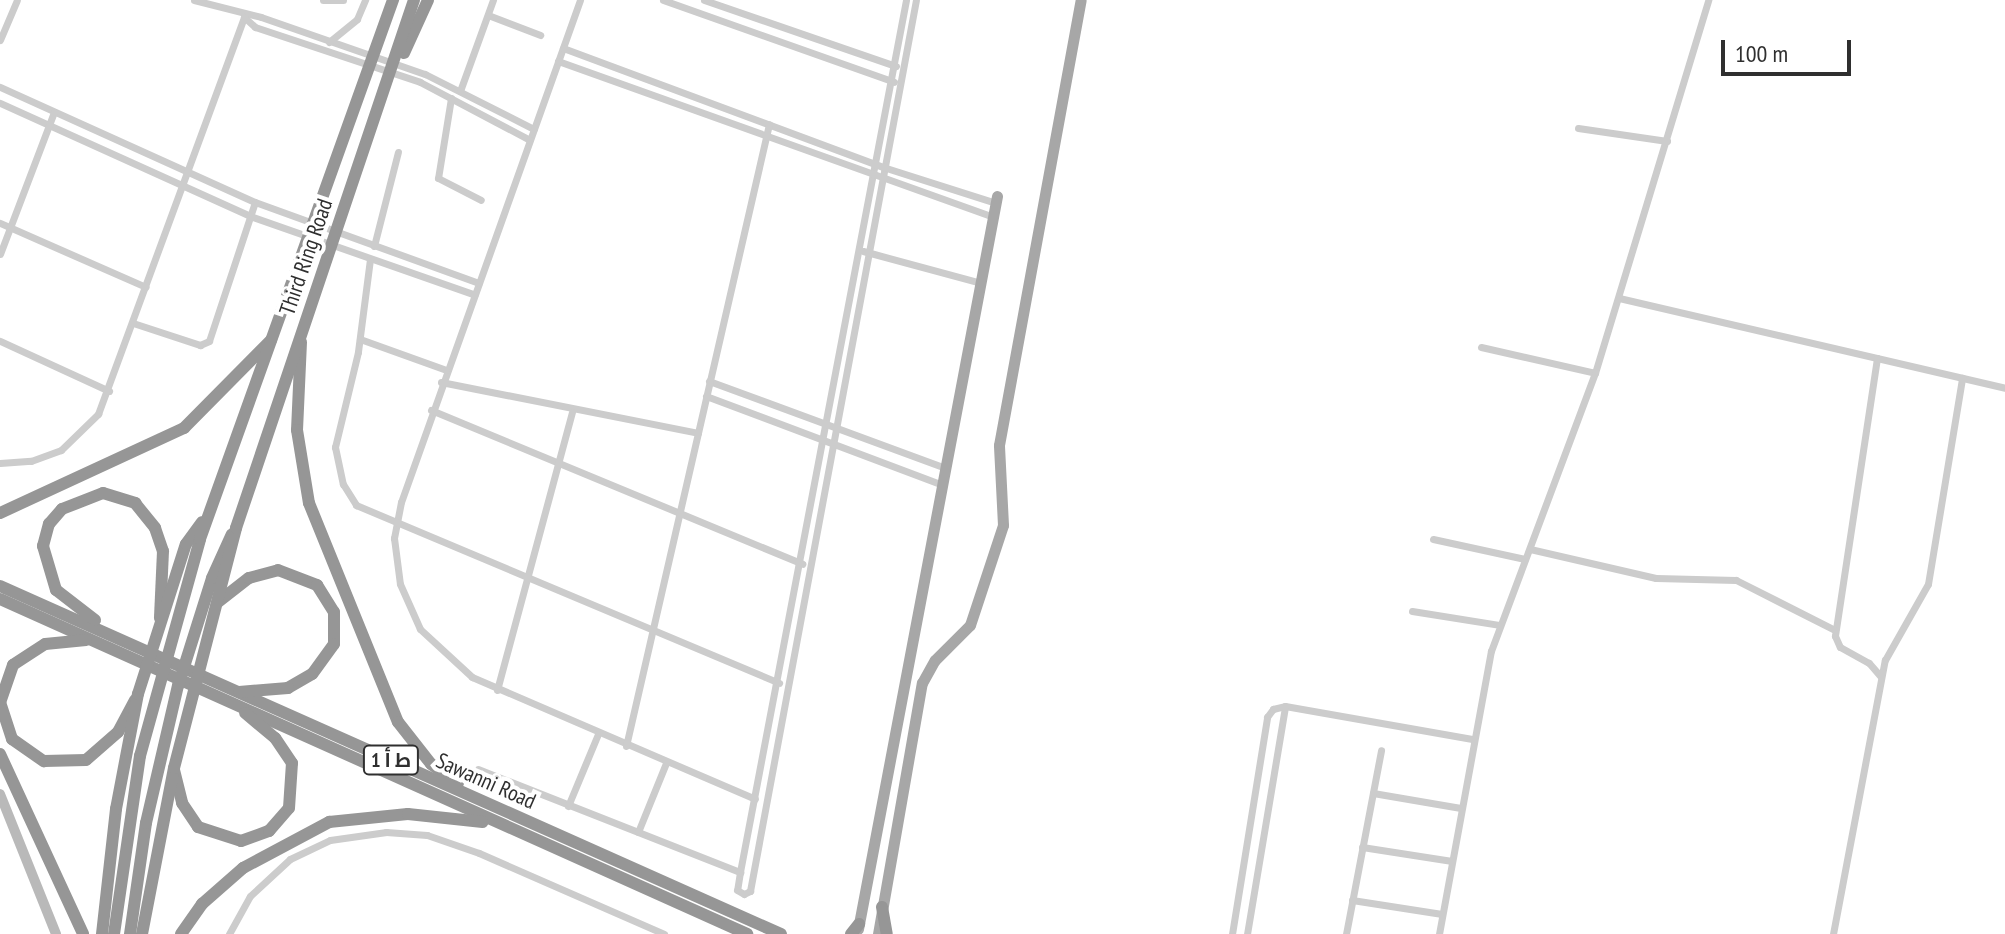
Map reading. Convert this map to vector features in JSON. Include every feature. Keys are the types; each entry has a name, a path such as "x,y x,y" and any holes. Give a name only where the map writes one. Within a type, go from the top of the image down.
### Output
{"highway":[{"name":"Third Ring Road","path":"114,934 140,756 209,513 276,335 393,0"},
{"name":"Third Ring Road","path":"142,934 174,768 236,528 414,0"},
{"path":"384,96 428,0"},
{"path":"302,329 298,450 306,494 393,712 431,764 506,811"},
{"path":"0,513 184,428 276,335"},
{"path":"142,649 72,606 56,590 43,546 49,524 62,509 103,493 122,495 142,509 163,551 160,618"},
{"name":"Third Ring Road","path":"102,934 116,809 138,694 186,544 209,513"},
{"name":"Third Ring Road","path":"130,934 146,823 178,686 212,578 236,528"},
{"path":"218,602 249,578 278,570 317,585 334,612 334,644 312,674 288,688 235,697"},
{"name":"Sawanni Road","path":"0,586 142,649 499,824 747,934"},
{"name":"Sawanni Road","path":"0,599 506,811 781,934"},
{"path":"93,640 45,644 13,665 0,702 12,739 44,761 86,760 118,732 138,694"},
{"path":"174,768 182,803 198,827 211,836 256,838 280,821 294,793 292,763 275,738 235,697"},
{"path":"0,754 83,934"},
{"path":"181,934 209,896 243,868 329,822 408,814 499,824"},
{"path":"882,907 887,934"}],"main road":[{"path":"878,934 924,677 970,625 1002,531 999,445 1081,0"},
{"path":"856,931 945,486 997,200"},
{"path":"890,756 907,761"}],"street":[{"path":"0,40 17,0"},
{"path":"194,0 244,17 261,17 330,41 460,91 534,129"},
{"path":"323,0 343,0"},
{"path":"326,51 330,41 357,19 365,0"},
{"path":"460,91 493,0"},
{"path":"580,0 431,410 396,521 400,584 420,629 452,663 497,690 755,799"},
{"path":"663,0 895,82"},
{"path":"704,0 898,66"},
{"path":"895,82 874,164 740,872 737,890 747,894 881,180 898,66 906,0"},
{"path":"898,66 916,0"},
{"path":"1439,934 1472,739 1499,625 1595,373 1708,0"},
{"path":"488,15 540,35"},
{"path":"244,17 255,27 451,98 530,140"},
{"path":"0,463 42,458 70,445 92,424 109,391 244,17"},
{"path":"563,48 874,164 997,200"},
{"path":"558,61 881,180 993,217"},
{"path":"0,87 255,202 479,283"},
{"path":"451,98 438,178 447,187 481,200"},
{"path":"0,103 250,216 475,295"},
{"path":"0,254 54,112"},
{"path":"626,746 769,124"},
{"path":"1578,128 1667,141"},
{"path":"374,246 398,152"},
{"path":"133,323 200,345 209,341 255,202"},
{"path":"0,223 146,287"},
{"path":"858,250 981,283"},
{"path":"370,259 360,339 337,434 337,465 356,505 786,686"},
{"path":"1619,298 2005,388"},
{"path":"360,339 446,370"},
{"path":"0,341 109,391"},
{"path":"1481,347 1595,373"},
{"path":"1877,358 1835,630 1840,647 1869,663 1881,677"},
{"path":"1833,934 1881,677 1893,642 1925,593 1962,378"},
{"path":"709,381 834,430 948,469"},
{"path":"441,382 572,412 698,433"},
{"path":"706,396 945,486"},
{"path":"431,410 808,566"},
{"path":"497,690 530,578 572,412"},
{"path":"1433,539 1525,559"},
{"path":"1530,549 1647,577 1736,580 1835,630"},
{"path":"1412,611 1499,625"},
{"path":"1232,934 1267,717 1285,706 1472,739"},
{"path":"1247,934 1285,706"},
{"path":"568,806 598,734"},
{"path":"1346,934 1381,750"},
{"path":"638,832 666,763"},
{"path":"478,769 740,872"},
{"path":"1373,793 1461,808"},
{"path":"0,794 56,934"},
{"path":"229,934 250,896 290,859 330,840 386,832 427,835 479,853 664,934"},
{"path":"1362,847 1452,861"},
{"path":"1352,900 1442,914"}]}
